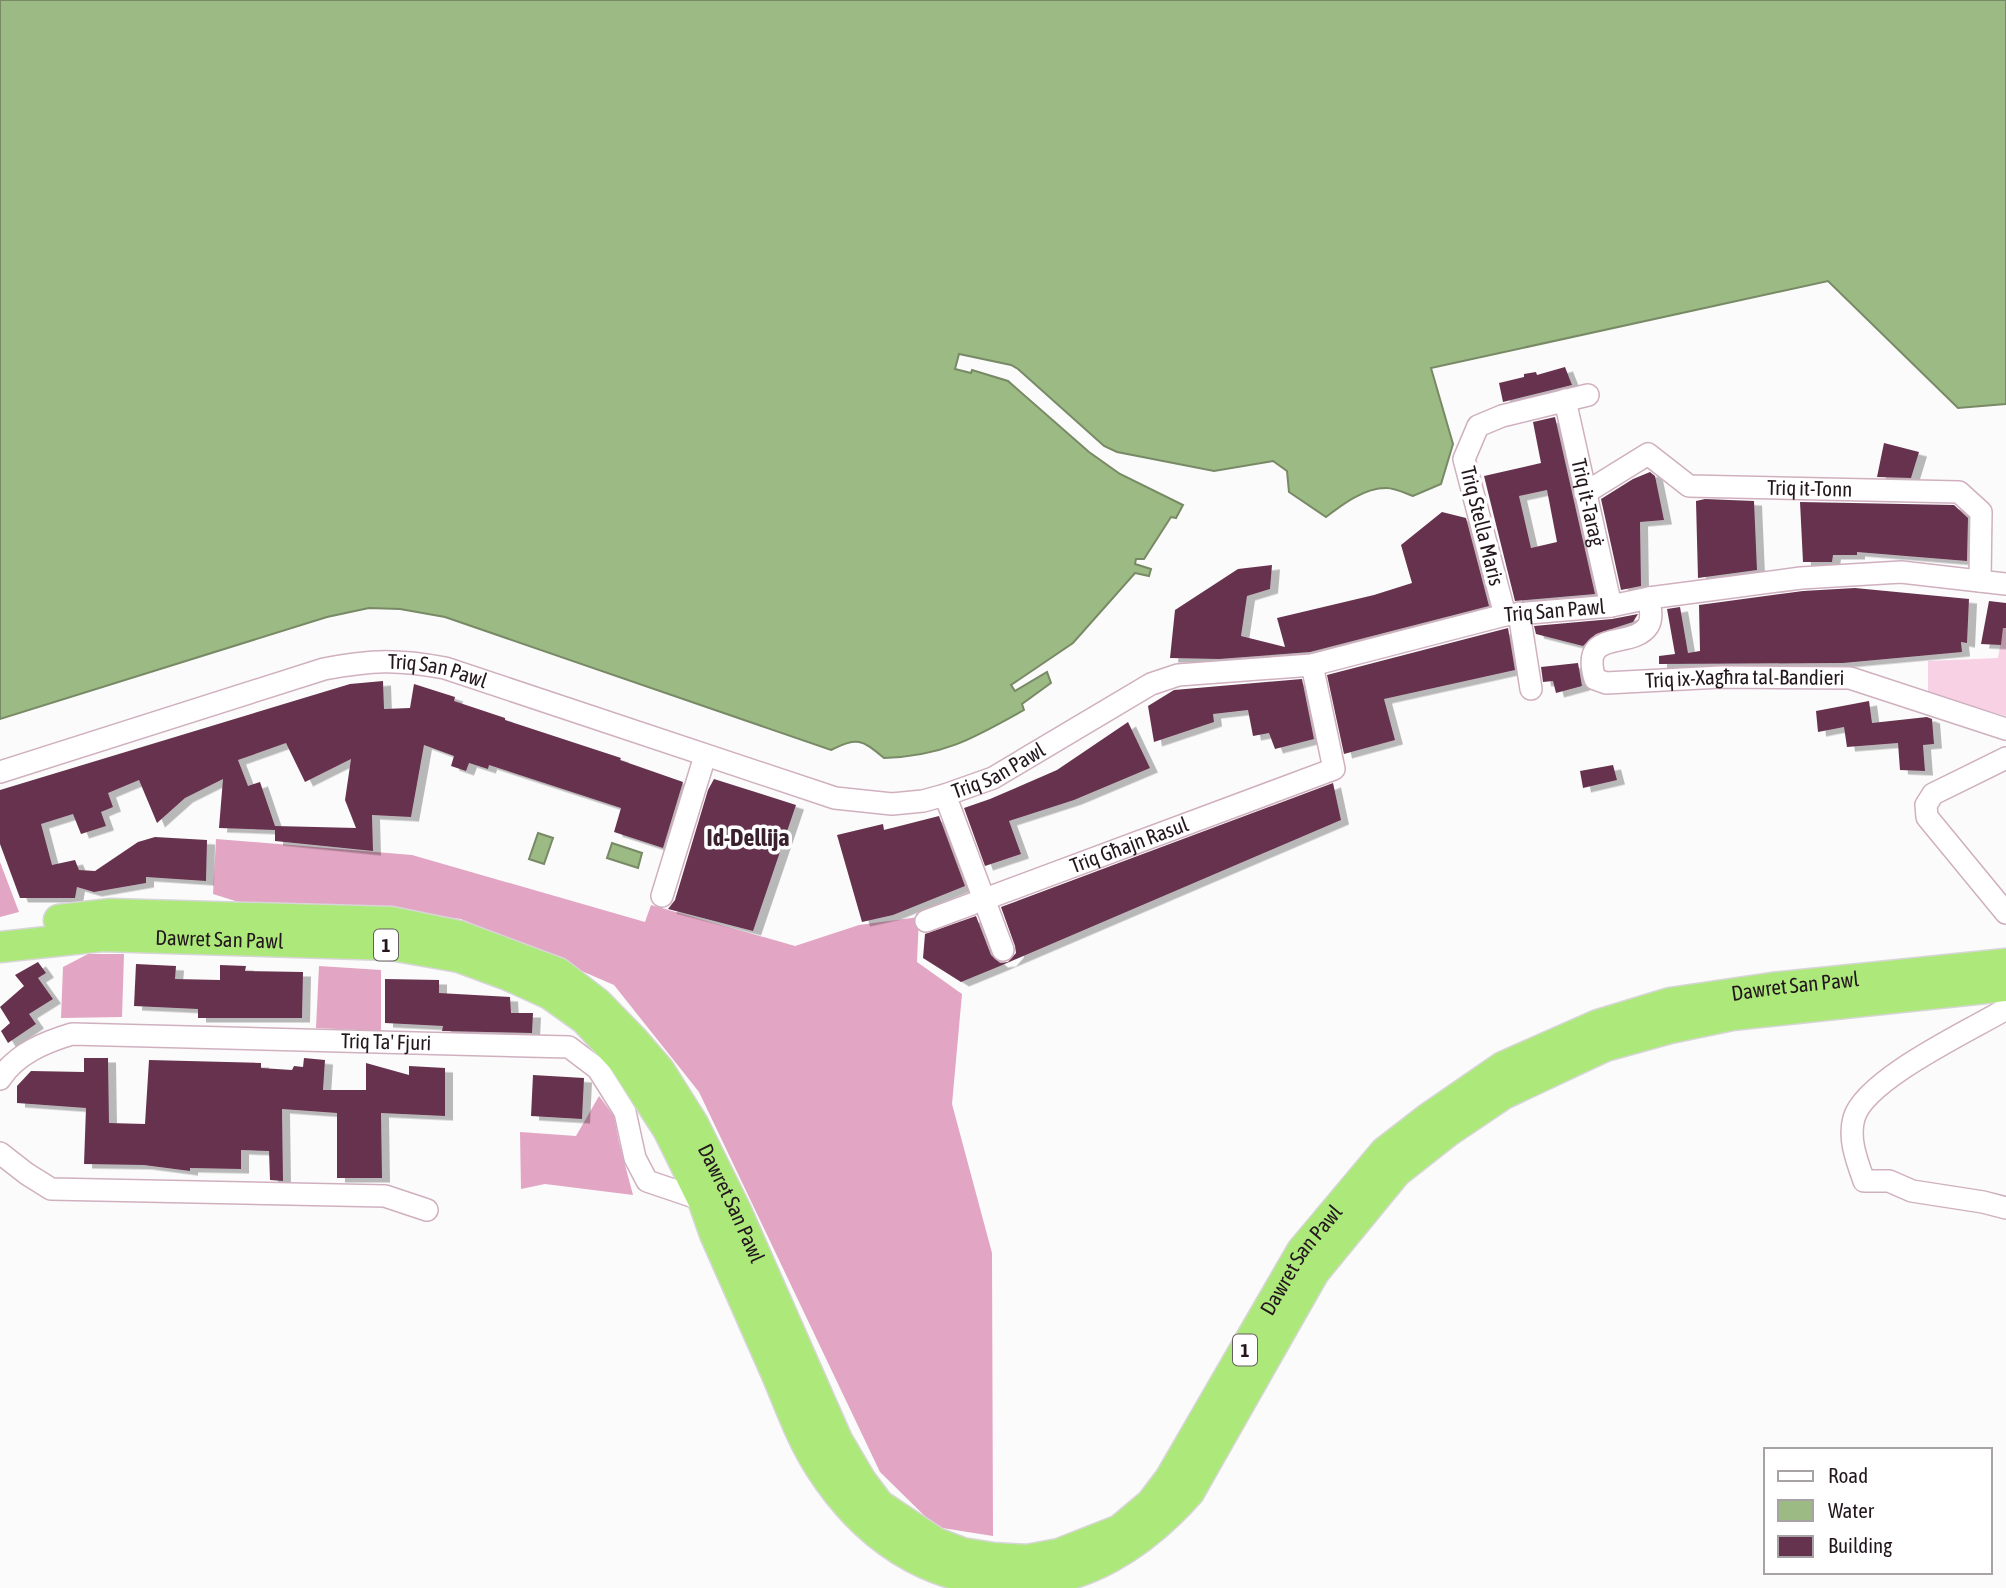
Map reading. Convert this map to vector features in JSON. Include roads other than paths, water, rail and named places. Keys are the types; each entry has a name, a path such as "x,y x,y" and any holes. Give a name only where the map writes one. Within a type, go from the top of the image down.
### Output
{"highway":[{"name":"Dawret San Pawl","path":"0,926 111,914 391,922 458,936 558,973 597,1003 634,1041 659,1070 693,1124 736,1211 837,1440 879,1505 936,1543 962,1553 1027,1560 1059,1554 1120,1530 1151,1504 1170,1479 1302,1251 1385,1152 1503,1067 1598,1025 1670,1003 1772,988 2006,964"},
{"name":"Dawret San Pawl","path":"0,947 102,936 391,945 459,957 550,994 585,1019 624,1061 668,1129 703,1200 715,1234 807,1443 820,1467 862,1521 902,1553 953,1575 990,1582 1029,1583 1067,1576 1133,1545 1167,1517 1189,1492 1314,1272 1396,1172 1448,1131 1503,1094 1605,1046 1670,1028 1732,1015 2006,986"}],"street":[{"name":"Triq Stella Maris","path":"1531,689 1512,614 1464,458 1478,426 1502,416 1588,395"},
{"name":"Triq it-Taraġ","path":"1565,400 1611,606"},
{"name":"Triq it-Tonn","path":"1585,493 1648,453 1689,486 1959,492 1981,512 1980,581"},
{"name":"Triq San Pawl","path":"0,772 324,669 366,661 408,661 445,668 705,757 835,798 892,804 923,801 993,778 1152,684 1178,675 1312,664 1512,614 1611,606 1649,598 1801,578 1901,572 2006,584"},
{"name":"Triq ix-Xagħra tal-Bandieri","path":"1649,598 1651,619 1643,631 1601,645 1593,654 1590,666 1595,679 1606,683 1721,677 1850,678 2006,729"},
{"name":"Triq Għajn Rasul","path":"926,921 1334,769 1312,664"},
{"path":"662,895 705,757"},
{"path":"2006,758 1933,794 1926,805 1927,817 2006,913"},
{"path":"946,795 1003,950"},
{"path":"2006,1009 1936,1046 1895,1074 1862,1102 1854,1119 1853,1153 1864,1181 1889,1181 1912,1191 2006,1208"},
{"name":"Triq Ta' Fjuri","path":"0,1079 21,1058 45,1043 72,1034 569,1047 598,1069 625,1112 635,1158 647,1181 703,1200"},
{"name":"Dawret San Pawl","path":"693,1124 706,1175 703,1200"},
{"path":"0,1153 51,1189 384,1196 427,1210"},
{"path":"635,1158 666,1177 680,1172 683,1158"}],"water":[{"path":"0,0 2006,0 2006,404 1958,408 1828,281 1431,368 1453,444 1441,484 1413,496 1389,488 1370,491 1347,502 1326,517 1289,492 1287,471 1273,461 1214,471 1117,452 1104,446 1018,369 1011,365 959,354 955,369 971,373 972,370 1008,381 1089,452 1120,474 1183,505 1176,518 1171,517 1144,559 1136,559 1135,564 1151,569 1149,576 1135,573 1073,643 1011,685 1015,691 1047,672 1051,683 1022,704 1024,710 958,744 924,754 884,758 859,742 847,743 831,750 445,617 400,609 369,608 327,617 0,719"},
{"path":"538,833 553,838 544,864 529,859"},
{"path":"612,843 642,853 638,868 607,858"}],"district":[{"name":"Id-Dellija","path":"748,838"}]}
